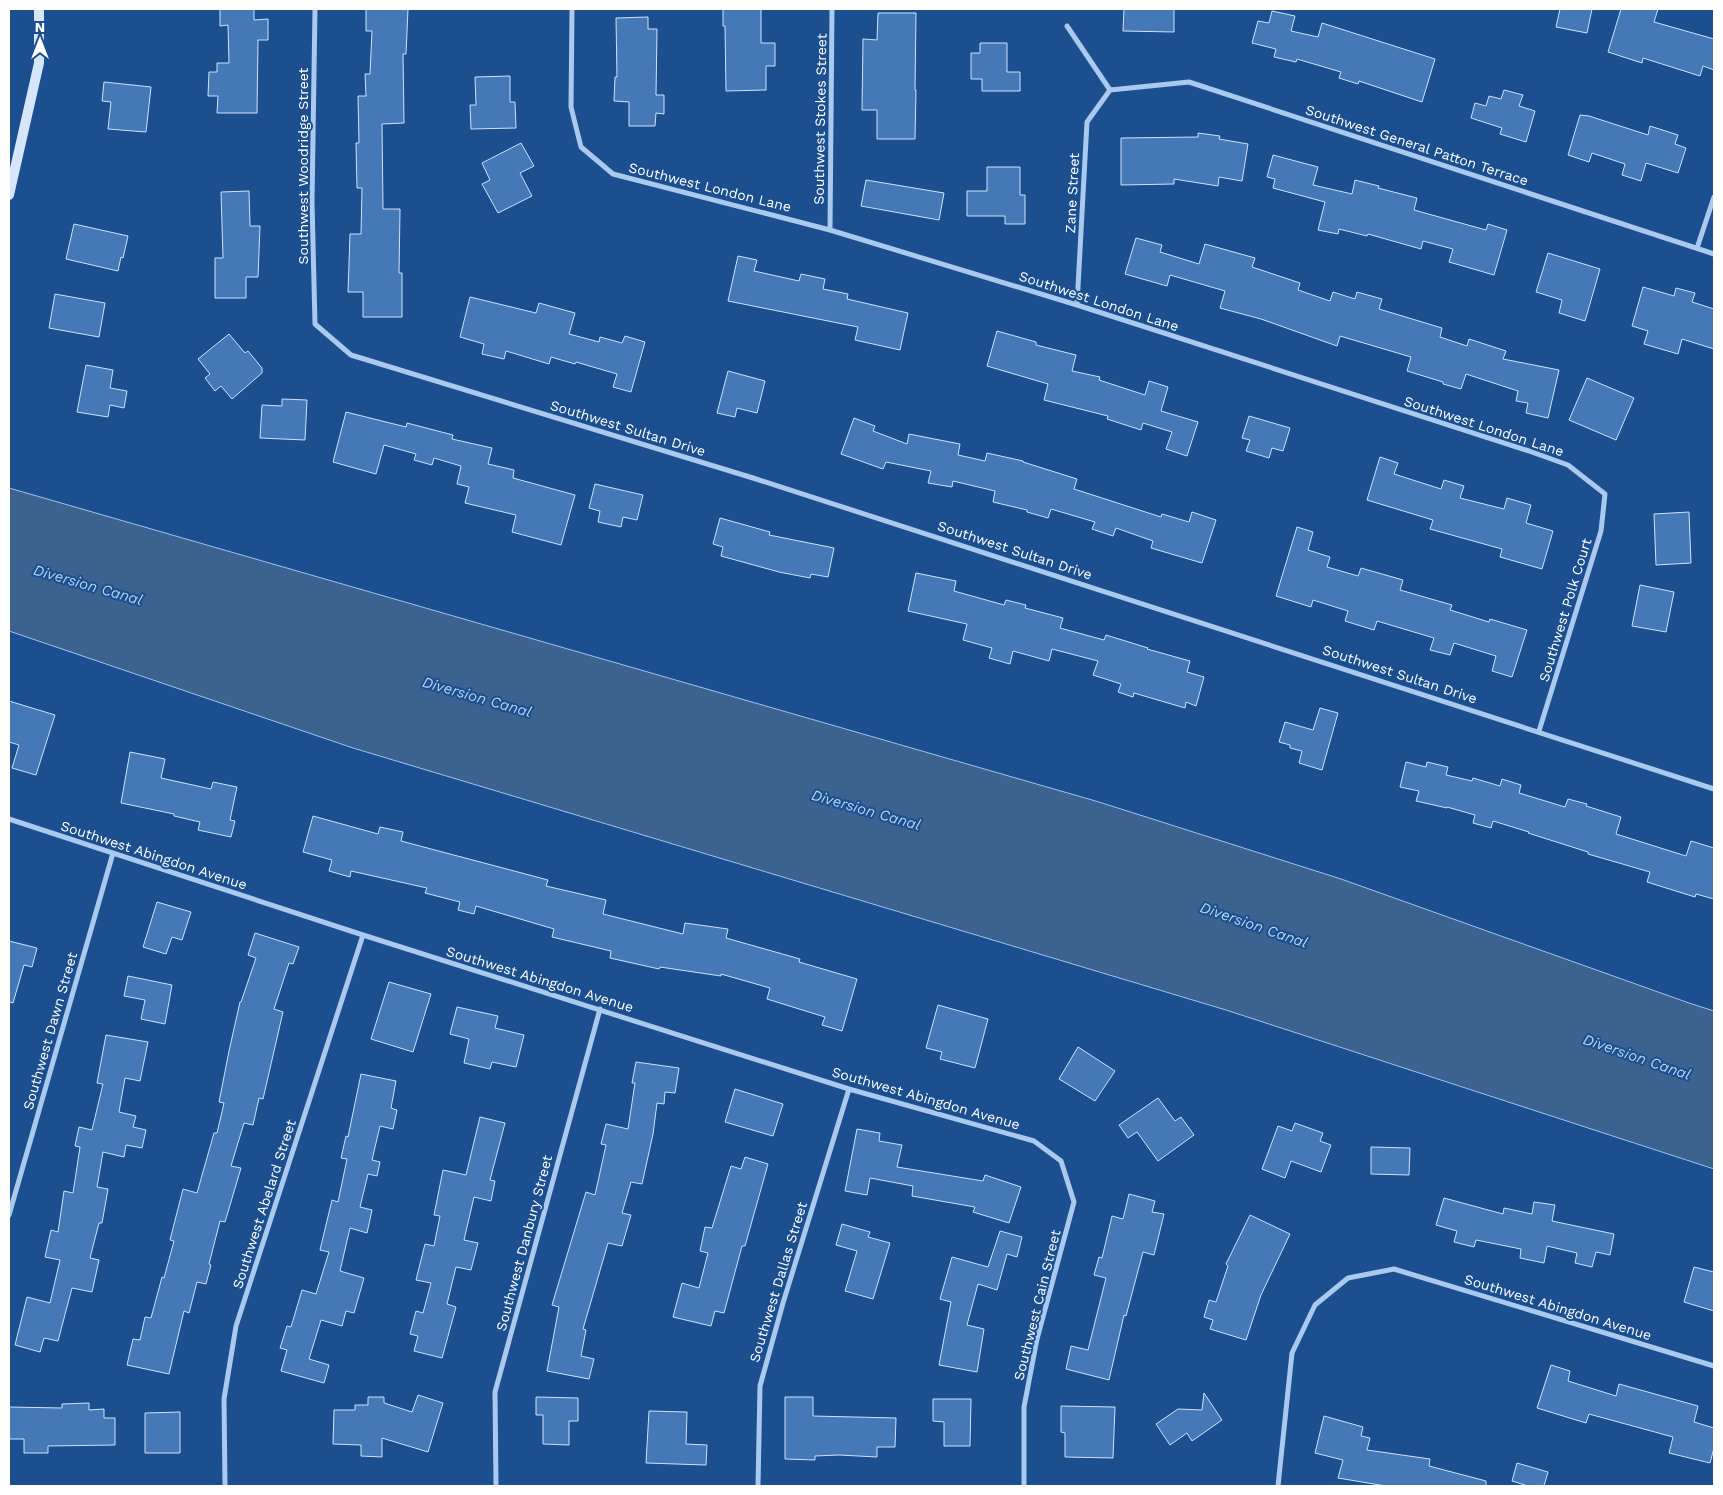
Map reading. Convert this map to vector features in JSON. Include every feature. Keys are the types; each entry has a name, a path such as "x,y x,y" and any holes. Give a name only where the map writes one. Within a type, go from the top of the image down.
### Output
{"street":[{"path":"9,195 39,63 39,9"},
{"name":"Southwest Woodridge Street","path":"315,9 312,202 315,324"},
{"name":"Southwest London Lane","path":"572,9 571,107 581,146 613,174 830,230 1077,305 1529,451 1568,466 1605,494"},
{"name":"Southwest Stokes Street","path":"830,230 832,9"},
{"path":"1067,26 1110,90"},
{"name":"Southwest General Patton Terrace","path":"1110,90 1189,82 1714,254"},
{"name":"Zane Street","path":"1077,305 1087,122 1110,90"},
{"path":"1697,248 1714,198"},
{"name":"Southwest Sultan Drive","path":"315,324 351,355 753,478 1714,789"},
{"name":"Southwest Polk Court","path":"1539,731 1601,531 1605,494"},
{"name":"Southwest Abingdon Avenue","path":"9,819 363,935 849,1089 1034,1141 1061,1161"},
{"name":"Southwest Dawn Street","path":"9,1215 113,853"},
{"name":"Southwest Abelard Street","path":"225,1486 224,1399 236,1326 363,935"},
{"name":"Southwest Danbury Street","path":"496,1486 495,1392 600,1009"},
{"name":"Southwest Dallas Street","path":"758,1486 760,1386 782,1303 849,1089"},
{"name":"Southwest Cain Street","path":"1024,1486 1024,1406 1037,1339 1074,1202 1061,1161"},
{"name":"Southwest Abingdon Avenue","path":"1278,1486 1292,1354 1316,1305 1348,1278 1394,1269 1714,1366"}],"water":[{"name":"Diversion Canal","path":"9,488 1099,802 1341,879 1714,1011 1714,1169 1226,1010 353,748 9,631"}],"building":[{"path":"220,9 254,9 254,20 268,19 268,40 258,40 257,113 217,113 218,96 208,96 209,72 217,72 217,63 229,63 228,25 220,26"},
{"path":"366,9 408,9 406,54 403,54 404,123 382,124 383,209 400,209 399,273 402,273 402,317 363,317 363,292 348,292 350,234 361,234 362,188 357,188 356,143 359,143 358,96 366,96 365,74 370,74 372,31 366,31"},
{"path":"723,9 761,9 761,43 775,43 775,66 766,66 766,90 726,91"},
{"path":"1124,9 1174,9 1174,32 1123,31"},
{"path":"1560,9 1592,9 1587,33 1556,27"},
{"path":"1621,9 1658,9 1654,22 1714,39 1714,70 1703,66 1700,76 1643,58 1642,63 1608,52"},
{"path":"1272,11 1295,16 1291,31 1318,37 1322,23 1435,59 1422,102 1359,81 1358,84 1339,78 1341,72 1297,59 1296,62 1274,57 1276,49 1252,43 1258,21 1269,23"},
{"path":"878,13 916,13 915,139 877,139 877,110 862,110 863,39 877,40"},
{"path":"648,17 648,29 657,29 656,95 664,95 664,114 656,113 655,126 629,126 629,102 614,101 615,77 617,77 616,18"},
{"path":"980,43 1007,43 1007,72 1020,72 1020,91 982,91 982,79 971,79 971,53 980,53"},
{"path":"510,76 510,102 515,102 516,128 471,129 470,105 476,105 475,77"},
{"path":"104,82 151,87 146,132 108,129 111,102 102,101"},
{"path":"1504,90 1523,95 1519,106 1535,111 1526,142 1500,134 1502,128 1471,118 1475,103 1486,106 1489,96 1501,99"},
{"path":"1580,115 1589,116 1648,135 1650,126 1678,135 1675,144 1686,148 1678,173 1646,163 1641,181 1622,175 1625,164 1592,153 1589,162 1568,155"},
{"path":"1198,133 1220,136 1219,139 1248,144 1242,181 1219,177 1218,186 1174,179 1174,184 1121,185 1121,138 1198,137"},
{"path":"521,143 534,166 520,173 532,196 498,213 482,184 490,180 482,163"},
{"path":"1273,155 1318,167 1313,185 1352,194 1355,180 1417,198 1414,210 1486,230 1488,224 1507,230 1494,275 1449,262 1453,249 1423,241 1421,249 1368,234 1367,236 1339,229 1338,234 1318,230 1325,202 1273,188 1275,179 1267,177"},
{"path":"987,167 1020,167 1020,195 1025,195 1025,224 1005,224 1005,216 967,216 967,191 987,191"},
{"path":"866,180 944,193 939,220 861,206"},
{"path":"249,191 250,226 260,226 258,277 246,277 246,298 215,298 215,258 223,258 221,192"},
{"path":"74,224 128,236 118,271 66,259"},
{"path":"1136,238 1162,245 1160,252 1199,264 1205,244 1255,258 1252,267 1300,283 1298,290 1330,301 1333,292 1355,299 1357,292 1382,299 1379,309 1442,328 1440,337 1467,346 1469,339 1506,351 1503,359 1559,370 1548,418 1526,413 1528,403 1516,401 1518,391 1466,374 1461,389 1443,384 1443,382 1407,371 1411,357 1340,336 1337,346 1261,319 1220,308 1225,291 1170,275 1167,286 1125,274"},
{"path":"1548,253 1600,269 1585,321 1559,313 1562,300 1536,292"},
{"path":"738,256 757,260 754,271 799,281 801,274 825,279 823,289 848,294 847,299 908,313 900,350 855,340 858,327 728,301"},
{"path":"1643,287 1674,296 1676,288 1695,293 1692,302 1714,309 1714,349 1682,339 1678,354 1644,344 1648,331 1632,326"},
{"path":"55,294 105,303 99,337 49,328"},
{"path":"470,297 536,313 539,303 575,313 569,334 599,342 600,337 622,343 625,336 645,342 631,392 613,387 617,374 576,362 575,364 551,357 549,364 506,351 504,359 482,354 484,344 460,337"},
{"path":"997,331 1036,342 1036,345 1076,355 1072,371 1100,377 1099,380 1145,395 1149,381 1168,387 1161,411 1198,422 1187,456 1166,449 1172,432 1143,423 1141,430 1107,419 1108,416 1044,400 1048,384 987,366"},
{"path":"229,334 245,353 248,351 262,368 262,373 232,399 221,386 215,391 205,378 210,374 198,359"},
{"path":"86,365 113,370 110,388 127,391 124,408 110,405 108,417 77,412"},
{"path":"728,371 765,381 757,413 737,408 735,417 717,413"},
{"path":"1587,378 1634,398 1616,440 1569,420"},
{"path":"282,399 307,400 305,440 260,438 262,405 282,406"},
{"path":"346,412 406,427 407,423 453,435 452,439 492,448 488,464 514,470 513,478 575,495 561,545 512,532 516,515 465,503 469,487 457,484 461,466 434,458 432,465 414,460 416,454 384,445 376,474 333,462"},
{"path":"1249,416 1290,428 1283,451 1272,448 1269,458 1246,451 1250,440 1242,438"},
{"path":"854,418 875,426 873,431 907,444 909,434 960,444 958,455 985,461 987,453 1023,461 1077,479 1074,489 1161,517 1162,514 1189,522 1192,512 1216,520 1202,563 1151,548 1153,541 1116,528 1113,536 1092,529 1095,522 1051,509 1048,518 1027,512 1027,510 993,502 995,491 953,481 952,487 928,483 931,471 886,462 883,469 841,454"},
{"path":"1380,457 1398,463 1394,474 1441,489 1444,480 1464,486 1460,498 1504,509 1507,498 1531,505 1526,523 1553,531 1542,569 1500,557 1502,549 1430,529 1433,520 1367,500"},
{"path":"595,484 643,495 637,520 623,517 621,527 598,522 600,511 589,508"},
{"path":"1689,512 1691,563 1656,565 1654,514"},
{"path":"720,518 770,532 769,535 834,548 828,577 811,574 810,578 779,572 721,556 723,547 713,544"},
{"path":"1297,527 1313,532 1308,550 1330,557 1327,567 1358,576 1361,568 1403,580 1400,590 1452,605 1450,610 1489,622 1490,619 1527,630 1512,677 1492,671 1496,656 1454,643 1450,655 1430,650 1434,638 1377,621 1374,630 1345,621 1348,611 1313,600 1311,607 1276,596"},
{"path":"916,573 956,581 954,591 1004,605 1006,600 1026,605 1025,608 1063,618 1060,628 1104,640 1106,635 1190,661 1187,672 1204,677 1196,706 1186,702 1185,708 1134,693 1133,697 1118,692 1121,684 1093,675 1098,661 1052,649 1049,661 1013,651 1010,664 989,658 992,648 963,640 967,624 908,611"},
{"path":"1640,585 1674,592 1666,632 1632,626"},
{"path":"9,701 55,715 36,775 12,768 19,745 9,742"},
{"path":"1320,708 1338,713 1322,770 1299,763 1302,751 1290,748 1290,745 1279,742 1285,722 1313,730"},
{"path":"130,752 165,759 161,778 211,789 213,782 237,787 230,820 235,821 231,837 198,830 200,822 174,816 174,814 121,803"},
{"path":"1406,762 1426,767 1427,762 1448,767 1446,775 1472,781 1473,778 1500,786 1502,779 1521,785 1519,793 1565,807 1568,799 1587,804 1586,806 1621,817 1616,834 1686,856 1691,841 1714,848 1714,899 1696,894 1695,897 1647,882 1650,872 1588,854 1588,852 1529,832 1493,821 1491,828 1473,823 1475,815 1416,801 1419,791 1400,787"},
{"path":"313,816 378,834 380,827 403,832 401,841 548,880 546,886 606,900 603,914 683,934 685,923 728,929 726,938 800,959 799,962 857,979 842,1031 822,1025 825,1017 767,999 770,988 721,974 721,976 660,967 659,969 610,958 611,951 552,937 554,929 476,906 474,914 458,910 460,902 425,893 427,888 351,871 350,877 329,871 332,860 303,852"},
{"path":"157,902 191,912 182,940 172,937 166,954 143,947"},
{"path":"255,933 299,947 293,964 289,963 274,1009 283,1012 263,1099 259,1098 253,1125 244,1123 231,1166 241,1168 225,1222 220,1221 206,1284 197,1282 189,1313 184,1311 169,1374 127,1365 133,1339 140,1340 145,1317 151,1318 162,1277 164,1278 174,1241 170,1240 183,1189 197,1193 214,1133 217,1133 224,1103 219,1102 229,1051 240,1002 256,958 248,955"},
{"path":"9,941 37,948 32,967 24,965 13,1003 9,1002"},
{"path":"128,976 172,985 165,1024 141,1019 145,1000 124,996"},
{"path":"389,982 431,994 413,1052 371,1039"},
{"path":"938,1005 988,1019 975,1068 940,1059 942,1052 926,1048"},
{"path":"457,1007 498,1016 495,1028 524,1035 516,1067 492,1062 490,1069 464,1063 469,1039 450,1034"},
{"path":"106,1035 148,1042 140,1081 125,1078 119,1112 136,1116 133,1127 146,1130 142,1148 126,1145 124,1157 103,1152 97,1187 108,1189 102,1223 99,1223 90,1258 99,1260 92,1292 72,1288 58,1341 44,1338 40,1352 15,1345 27,1297 50,1303 60,1260 45,1257 51,1230 58,1232 64,1191 73,1193 80,1147 75,1146 79,1127 92,1130 103,1084 97,1083"},
{"path":"1078,1047 1115,1071 1095,1101 1059,1079"},
{"path":"636,1062 679,1068 675,1093 665,1092 664,1104 657,1103 653,1134 642,1184 631,1182 622,1213 631,1215 622,1246 608,1243 583,1329 586,1330 581,1356 594,1359 589,1379 547,1371 559,1307 552,1305 586,1192 595,1195 606,1145 601,1144 606,1124 628,1129"},
{"path":"361,1074 396,1081 391,1108 397,1110 393,1129 380,1126 372,1160 380,1162 377,1176 368,1174 360,1207 372,1210 367,1233 350,1228 340,1271 364,1278 354,1313 346,1311 342,1326 321,1320 309,1359 329,1365 324,1383 281,1371 287,1350 280,1348 287,1326 291,1327 302,1290 316,1294 329,1252 320,1250 332,1200 338,1202 347,1159 341,1158 346,1136 348,1137"},
{"path":"735,1089 783,1104 773,1136 725,1122"},
{"path":"1158,1098 1175,1121 1181,1117 1194,1135 1158,1161 1137,1132 1128,1138 1119,1125"},
{"path":"480,1117 505,1123 490,1180 495,1181 491,1201 474,1197 464,1240 478,1243 471,1270 456,1267 447,1304 456,1307 442,1358 414,1351 418,1336 410,1334 416,1311 423,1313 431,1283 416,1280 425,1244 434,1246 440,1216 434,1215 443,1170 466,1175"},
{"path":"1295,1123 1323,1133 1320,1141 1331,1145 1321,1172 1291,1161 1285,1178 1262,1169 1278,1126 1292,1131"},
{"path":"857,1129 880,1133 879,1141 902,1145 897,1167 983,1181 985,1175 1021,1187 1009,1223 973,1212 975,1207 912,1196 913,1186 870,1178 867,1195 845,1191"},
{"path":"1371,1147 1410,1148 1409,1175 1371,1174"},
{"path":"745,1157 768,1164 745,1246 742,1246 724,1313 715,1311 711,1326 673,1317 682,1283 699,1288 708,1253 700,1251 705,1227 712,1228 731,1166 741,1169"},
{"path":"1129,1194 1155,1201 1152,1212 1164,1214 1154,1255 1143,1252 1126,1316 1124,1315 1109,1380 1066,1369 1071,1346 1088,1350 1106,1278 1094,1275 1099,1257 1102,1258 1112,1216 1123,1219"},
{"path":"1444,1198 1503,1214 1504,1208 1532,1214 1534,1202 1555,1205 1552,1221 1614,1234 1610,1255 1596,1252 1592,1267 1575,1263 1577,1253 1547,1246 1544,1263 1520,1258 1521,1249 1476,1240 1474,1247 1454,1242 1457,1231 1436,1225"},
{"path":"1250,1215 1290,1234 1261,1295 1246,1340 1210,1329 1213,1320 1204,1317 1209,1300 1216,1302 1228,1266 1226,1264"},
{"path":"842,1224 870,1232 868,1237 890,1243 873,1299 845,1291 857,1251 836,1245"},
{"path":"1000,1231 1022,1237 1017,1257 1007,1254 997,1290 978,1284 967,1325 984,1329 977,1372 939,1365 951,1302 940,1299 952,1257 988,1267"},
{"path":"1694,1267 1714,1272 1714,1311 1684,1302"},
{"path":"1551,1365 1570,1371 1568,1381 1616,1396 1619,1384 1698,1406 1694,1422 1714,1428 1714,1448 1710,1463 1669,1453 1673,1437 1589,1414 1586,1423 1537,1408"},
{"path":"1204,1393 1222,1420 1192,1441 1187,1433 1170,1445 1156,1424 1178,1409 1202,1410"},
{"path":"418,1395 443,1403 428,1452 382,1438 382,1457 361,1456 361,1445 333,1444 334,1410 355,1410 355,1405 368,1405 368,1397 384,1397 384,1403 412,1412"},
{"path":"536,1397 578,1398 578,1421 569,1421 569,1445 543,1444 543,1415 536,1415"},
{"path":"785,1397 813,1397 813,1416 896,1418 895,1447 877,1447 877,1457 839,1455 815,1456 815,1460 785,1459"},
{"path":"933,1399 971,1399 970,1446 944,1446 944,1422 933,1421"},
{"path":"89,1403 89,1410 104,1409 104,1418 115,1418 115,1445 48,1446 48,1453 24,1453 24,1439 9,1439 9,1407 62,1408 62,1404"},
{"path":"1061,1406 1115,1407 1113,1458 1065,1457 1065,1433 1061,1432"},
{"path":"649,1411 687,1412 686,1444 707,1445 706,1465 646,1463"},
{"path":"180,1412 180,1453 145,1453 145,1413"},
{"path":"1324,1416 1363,1427 1361,1436 1370,1438 1367,1450 1430,1459 1429,1466 1486,1481 1486,1486 1386,1486 1338,1478 1343,1460 1315,1453"},
{"path":"1517,1463 1548,1472 1544,1486 1528,1486 1512,1481"}]}
